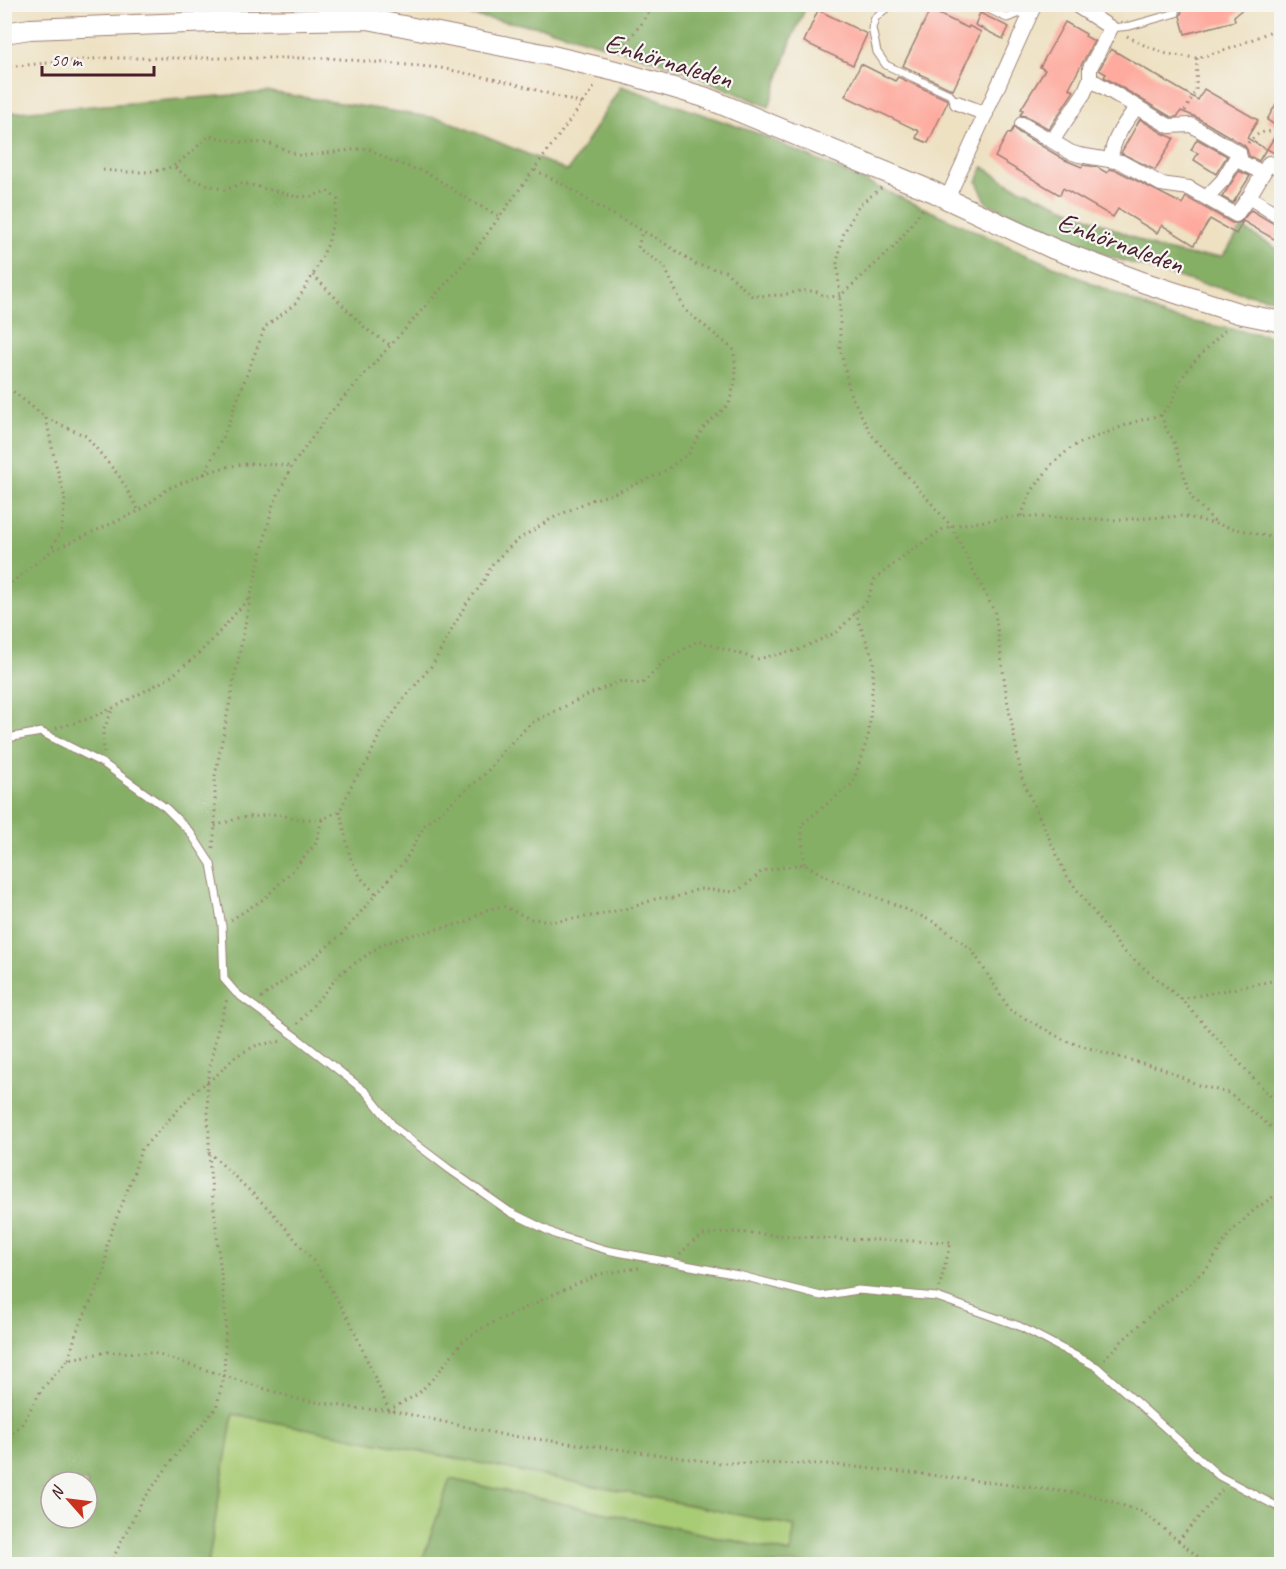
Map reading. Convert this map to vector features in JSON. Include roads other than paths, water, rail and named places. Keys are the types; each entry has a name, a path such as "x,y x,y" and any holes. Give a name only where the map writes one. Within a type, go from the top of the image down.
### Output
{"street":[{"path":"1052,141 1084,93 1090,79 1090,68 1111,27 1074,4"},
{"path":"941,195 986,114 1033,10"},
{"name":"Enhörnaleden","path":"4,33 30,29 368,19 548,55 624,73 704,97 897,175 1054,249 1144,283 1238,314 1281,322"},
{"path":"1090,79 1169,126 1191,125 1239,153 1241,162 1263,173"},
{"path":"957,102 986,114"},
{"path":"1111,159 1114,142 1137,107"},
{"path":"1022,123 1070,152 1121,162 1161,184 1189,188 1236,215 1269,163 1281,170"},
{"path":"1208,197 1239,153"},
{"path":"1249,197 1281,218"}],"lane":[{"path":"893,4 875,18 872,28 877,52 886,65 949,94 957,102"},
{"path":"978,4 1007,18 1033,10"},
{"path":"1111,27 1130,26 1176,13"},
{"path":"4,737 41,732 104,764 165,808 190,832 211,864 222,926 224,979 237,993 366,1092 396,1128 448,1169 510,1212 557,1234 597,1247 738,1275 821,1296 858,1290 937,1297 1019,1326 1097,1367 1219,1476 1281,1509"}]}
